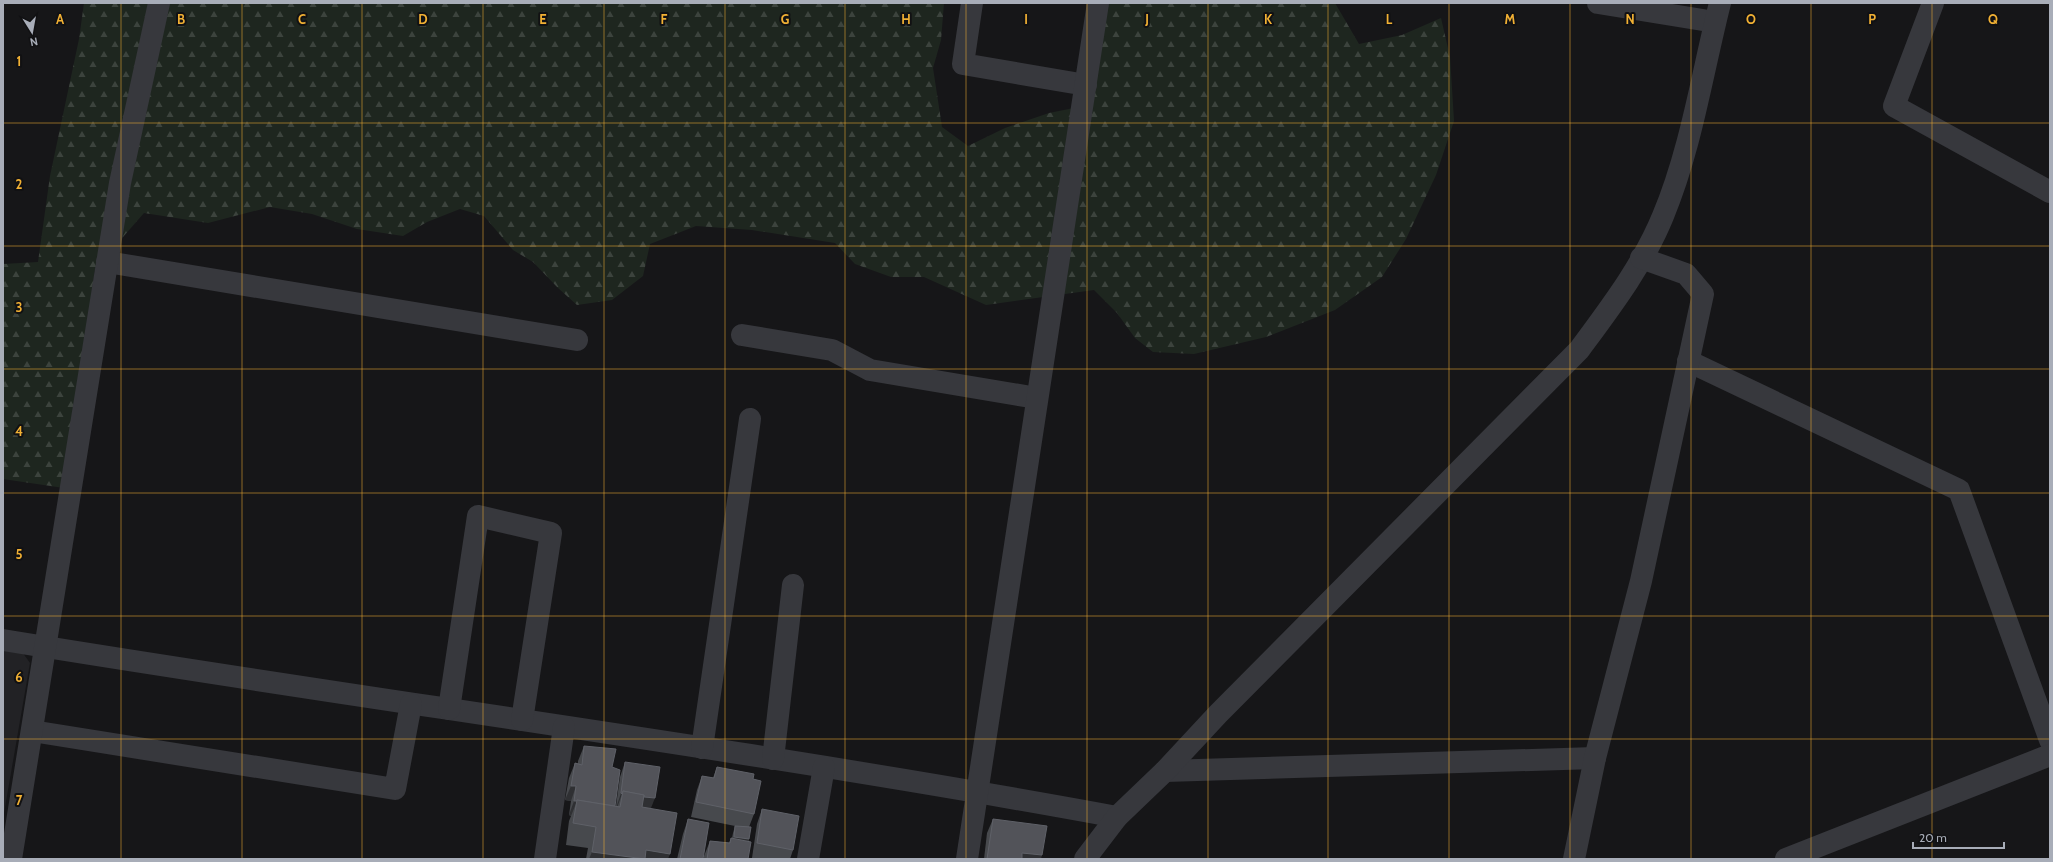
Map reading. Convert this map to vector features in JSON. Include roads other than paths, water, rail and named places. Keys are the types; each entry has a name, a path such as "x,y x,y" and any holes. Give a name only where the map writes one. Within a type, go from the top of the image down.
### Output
{"street":[{"path":"11,859 120,183 159,3"},
{"path":"972,3 964,64 1086,85"},
{"path":"967,859 1098,3"},
{"path":"1085,859 1117,818 1579,350 1614,302 1641,258 1662,217 1679,172 1718,12 1598,3"},
{"path":"1933,3 1894,106 2050,192"},
{"path":"1574,859 1595,758 1641,581 1703,294 1686,274 1641,258"},
{"path":"107,262 576,340"},
{"path":"742,335 832,350 870,370 1037,398"},
{"path":"1688,361 1959,490 2050,740"},
{"path":"702,748 750,419"},
{"path":"449,709 478,516 551,533 522,720"},
{"path":"773,759 793,585"},
{"path":"3,640 824,767 978,792 1117,818"},
{"path":"32,731 395,790 411,704"},
{"path":"545,859 564,727"},
{"path":"1786,859 2050,755"},
{"path":"1165,771 1595,758"},
{"path":"808,859 824,767"}]}
